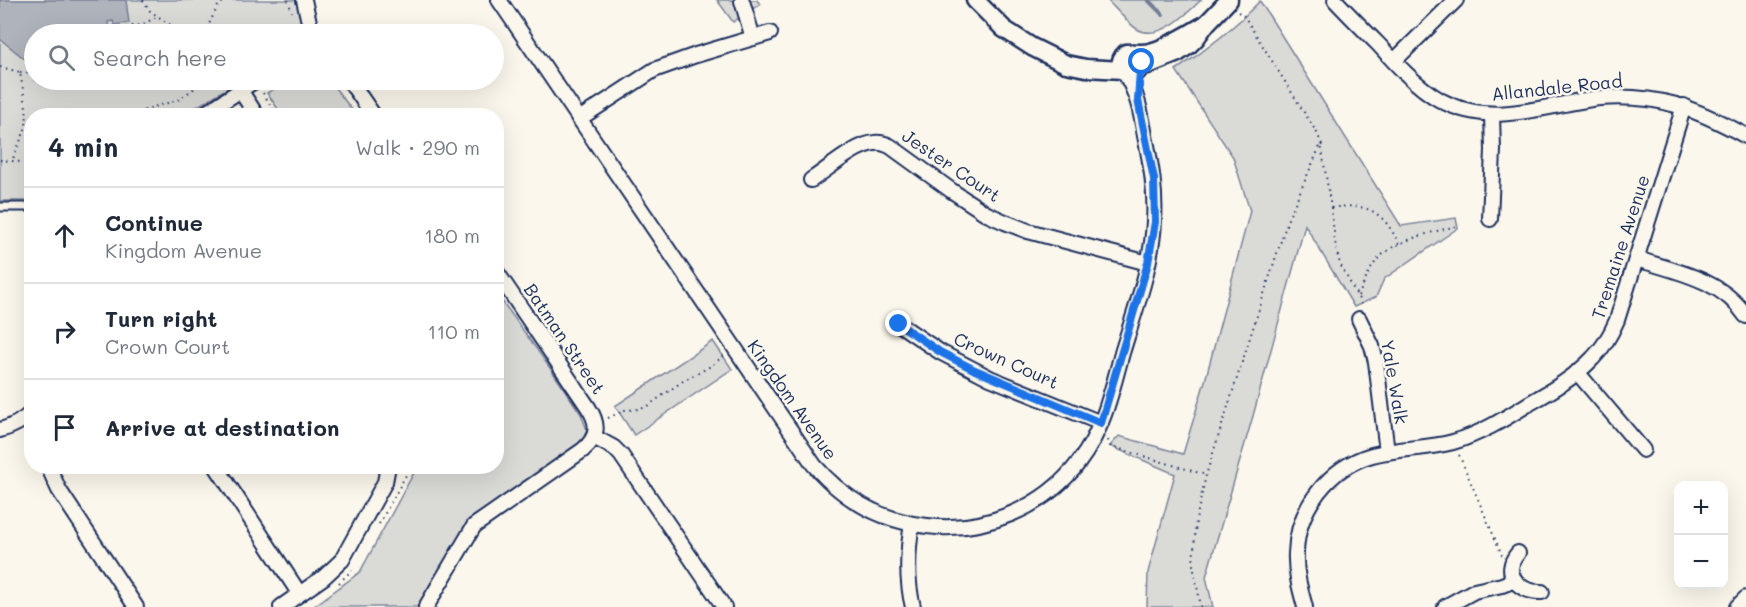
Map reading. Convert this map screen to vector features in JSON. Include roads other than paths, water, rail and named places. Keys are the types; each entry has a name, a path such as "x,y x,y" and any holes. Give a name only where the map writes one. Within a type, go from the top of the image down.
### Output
{"street":[{"path":"304,0 309,24"},
{"name":"Kingdom Avenue","path":"499,0 803,450 825,477 847,496 872,511 912,524 937,527 973,525 992,521 1026,507 1054,488 1078,463 1101,423 1148,263 1155,222 1154,179 1131,66"},
{"path":"975,0 1011,34 1032,48 1066,64 1086,68 1131,66 1153,51 1206,24 1228,1"},
{"name":"Allandale Road","path":"1335,0 1416,82 1439,99 1471,111 1492,115 1516,113 1597,98 1641,98 1684,106 1746,136"},
{"path":"1394,61 1456,0"},
{"path":"742,2 753,38"},
{"path":"579,119 654,70 770,33"},
{"path":"213,108 240,90 252,108"},
{"path":"356,90 368,108"},
{"name":"Tremaine Avenue","path":"1305,607 1298,580 1296,553 1298,536 1307,509 1324,485 1341,470 1364,458 1388,452 1453,442 1496,424 1557,387 1577,372 1604,346 1617,320 1684,106"},
{"path":"1490,219 1492,115"},
{"name":"Jester Court","path":"811,180 861,147 875,142 882,143 890,146 987,214 1028,231 1148,263"},
{"path":"1637,259 1713,285 1732,299 1746,316"},
{"name":"Batman Street","path":"504,283 588,406 596,423 594,437"},
{"name":"Yale Walk","path":"1362,314 1376,362 1388,452"},
{"name":"Crown Court","path":"899,324 940,352 975,370 1101,423"},
{"path":"1577,372 1643,450"},
{"path":"0,430 24,421"},
{"path":"426,607 474,526 583,450 594,437 614,448 621,455 724,607"},
{"path":"52,474 59,490 136,607"},
{"path":"221,474 299,593"},
{"path":"281,607 324,577 342,560 385,482 386,474"},
{"path":"912,524 908,574 913,607"},
{"path":"1518,553 1513,559 1513,574 1526,590 1542,592"},
{"path":"1445,607 1474,591 1502,585 1513,574"},
{"path":"1737,607 1746,598"}],"lane":[{"path":"0,207 24,207"}],"waterway":[{"path":"1148,0 1163,15"}]}
